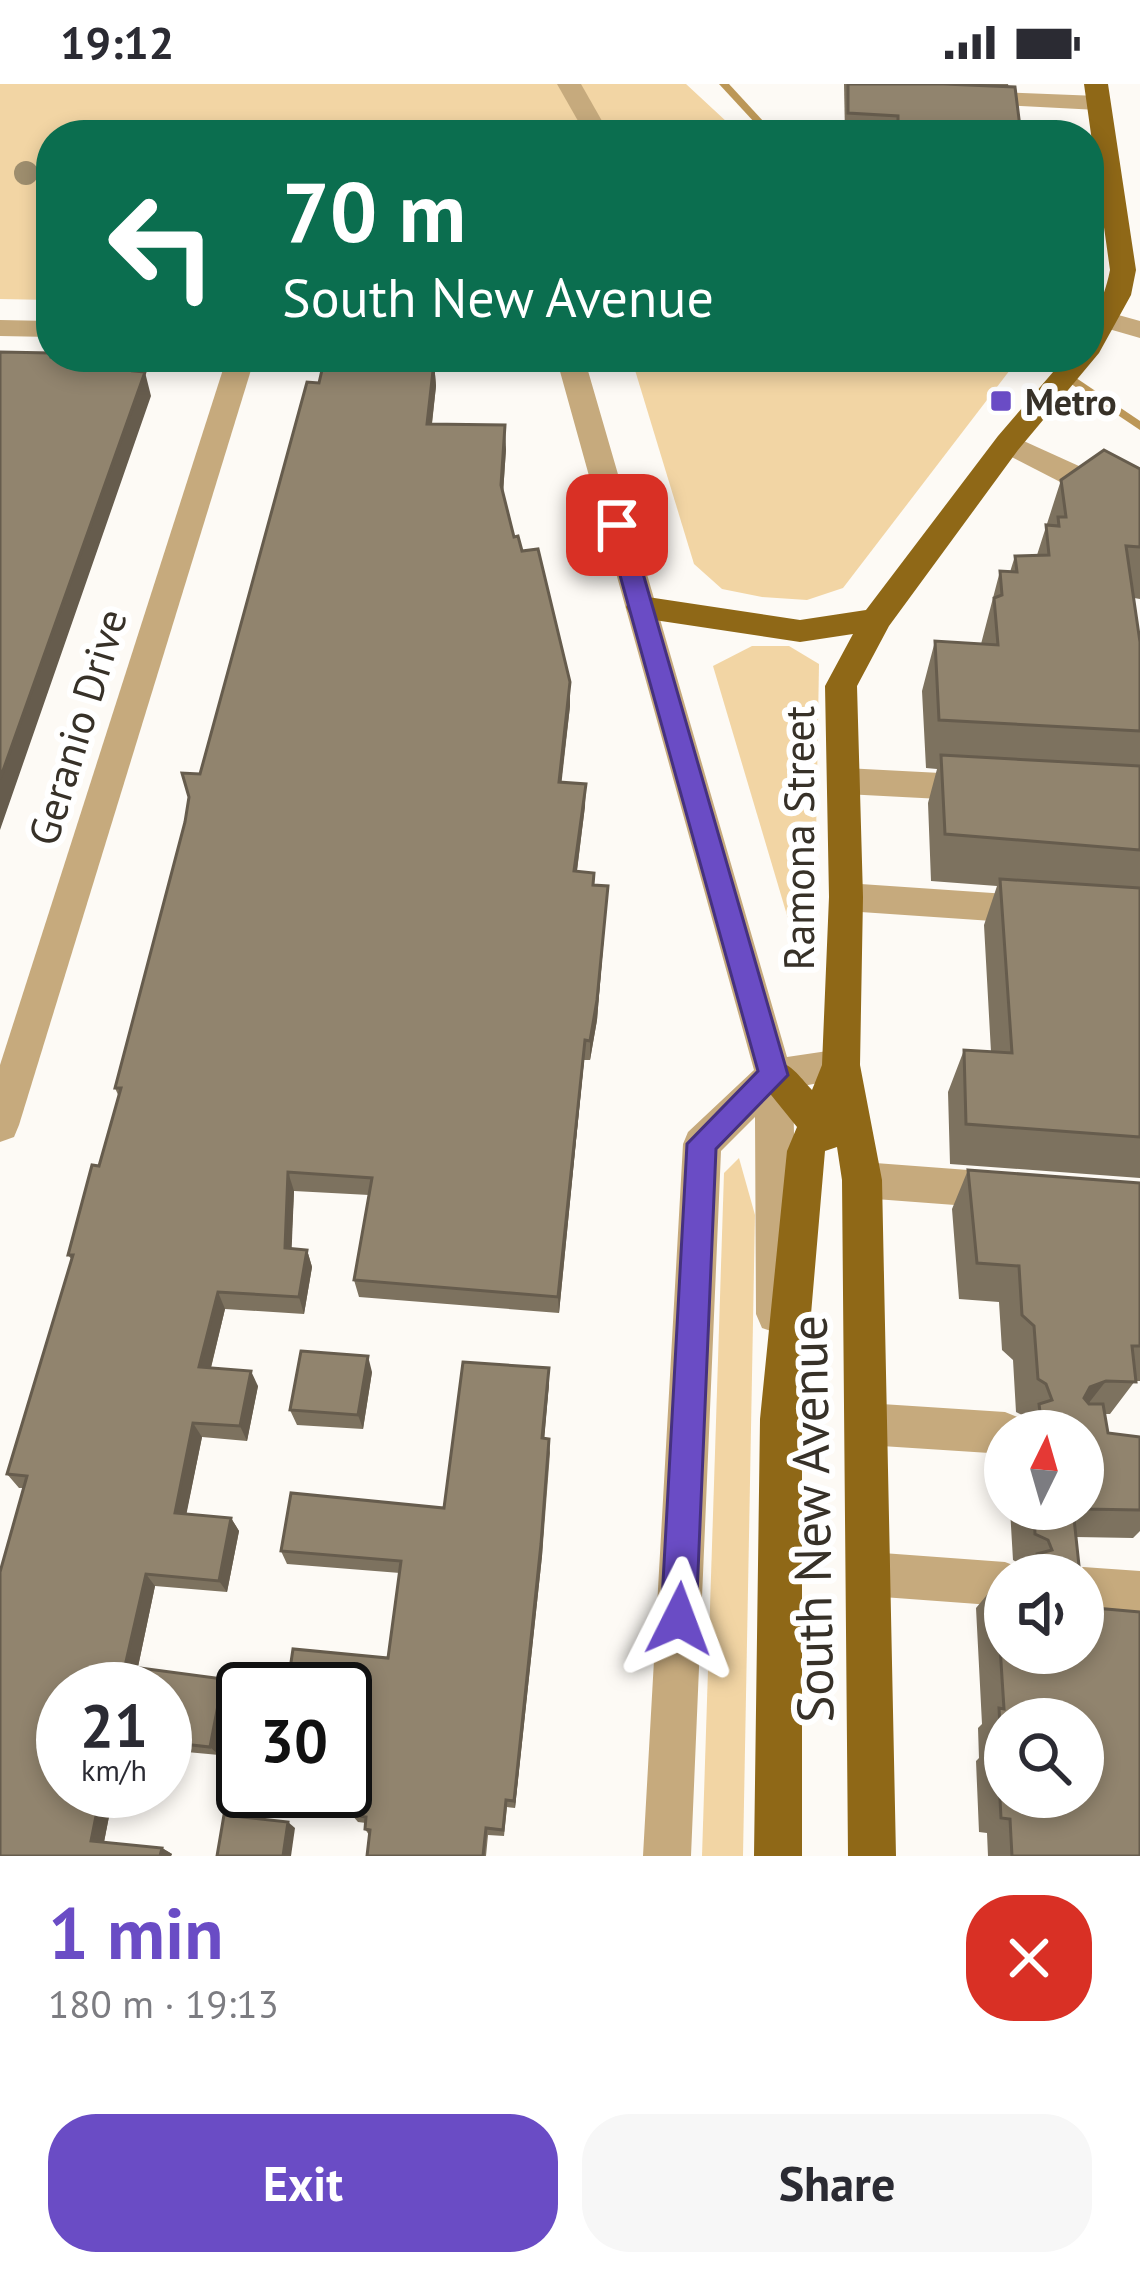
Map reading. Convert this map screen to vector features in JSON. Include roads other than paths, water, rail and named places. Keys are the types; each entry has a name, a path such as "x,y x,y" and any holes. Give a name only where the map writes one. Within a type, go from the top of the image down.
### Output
{"main road":[{"name":"Ramona Street","path":"1104,139 1124,270 1105,319"},
{"name":"Ramona Street","path":"862,1180 841,1066 846,897 841,686 876,620 1068,372"},
{"path":"641,607 754,628 800,631 876,620"},
{"name":"South New Avenue","path":"778,1856 781,1420 806,1151 816,1117 841,1066"},
{"path":"773,1075 816,1117 838,1150 848,1178 854,1618 872,1695"},
{"name":"South New Avenue","path":"862,1180 872,1856"}],"street":[{"path":"569,84 589,120"},
{"path":"951,97 1097,93"},
{"path":"1105,319 1140,330"},
{"path":"0,328 36,329"},
{"name":"Geranio Drive","path":"0,1125 236,372"},
{"name":"South New Avenue","path":"574,372 773,1075 781,1420"},
{"path":"1017,433 1140,513"},
{"path":"845,781 1021,791"},
{"path":"846,897 1140,917"},
{"path":"667,1856 702,1144 773,1075 841,1066"},
{"path":"862,1180 1051,1195"},
{"path":"866,1424 984,1432"},
{"path":"869,1574 984,1582"},
{"path":"1104,1591 1140,1594"}],"waterway":[{"path":"724,84 757,120"},
{"path":"1059,372 1140,426"}],"place":[{"name":"Metro","path":"1001,401"}]}
